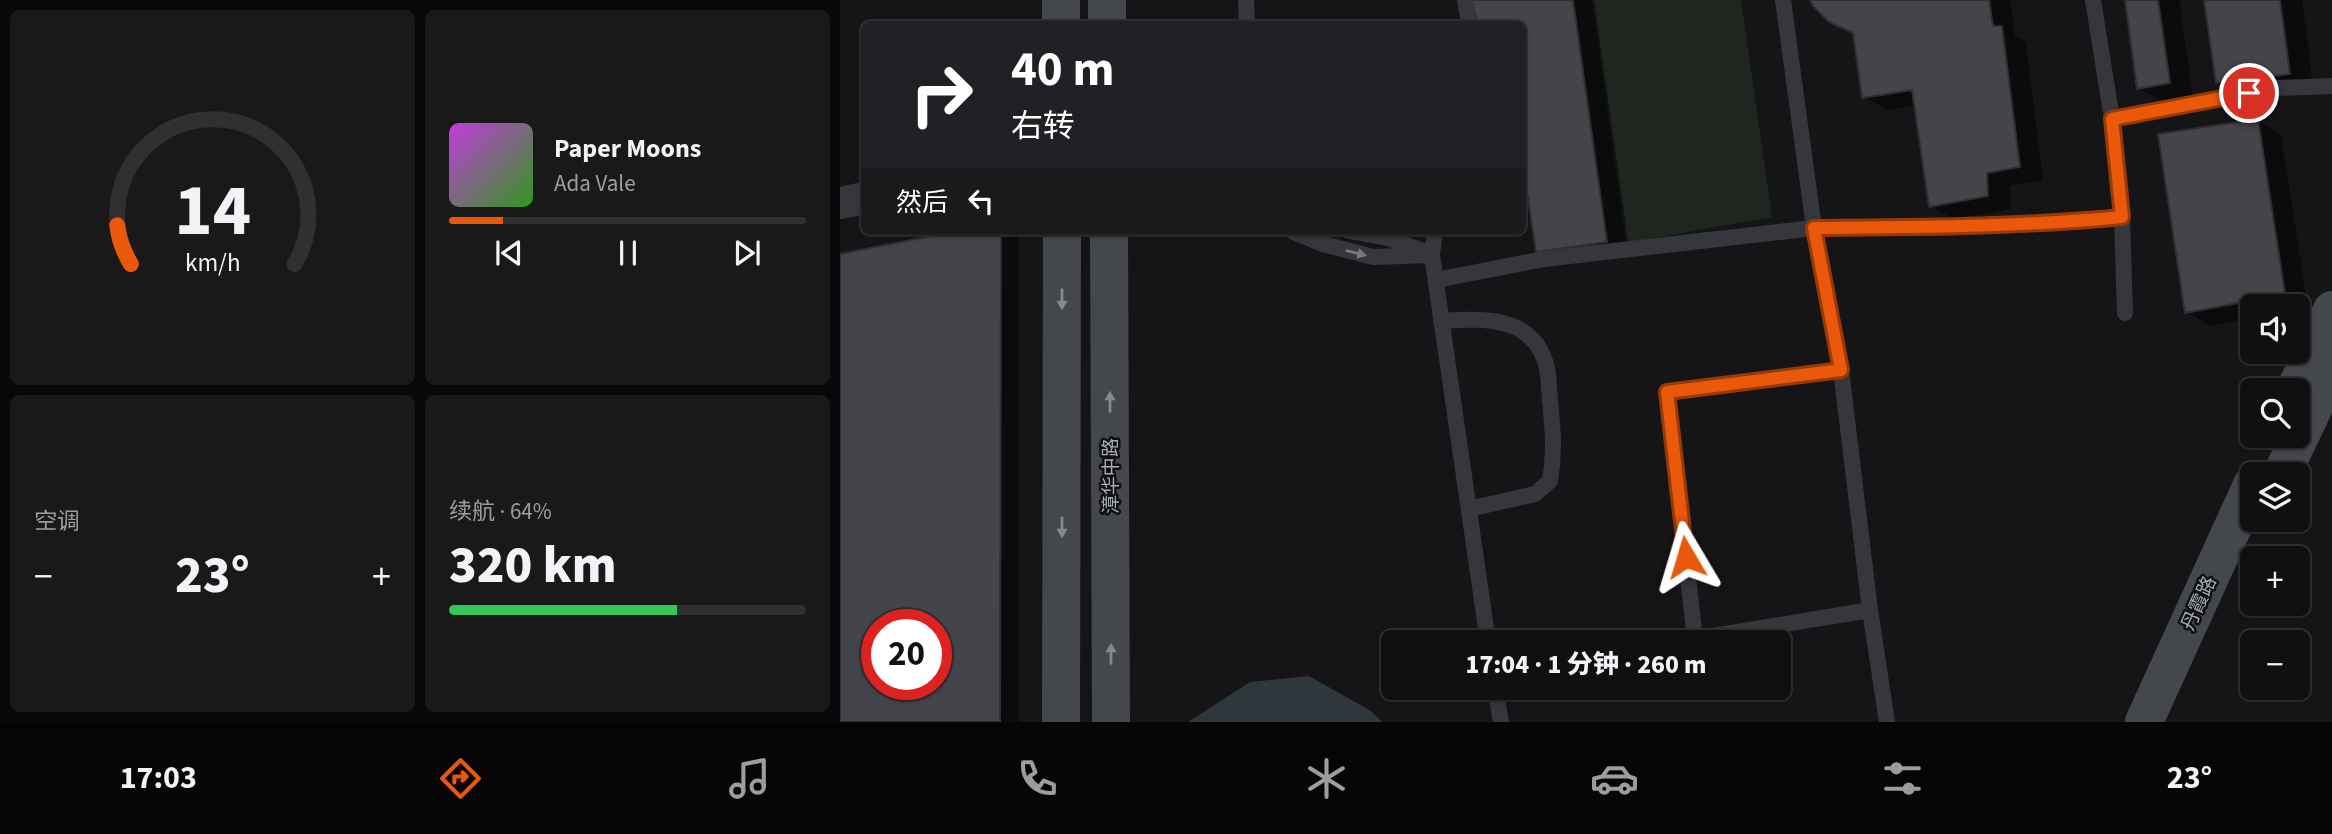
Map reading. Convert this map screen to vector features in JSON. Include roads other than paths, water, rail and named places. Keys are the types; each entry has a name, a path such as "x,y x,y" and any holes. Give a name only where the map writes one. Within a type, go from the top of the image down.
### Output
{"main road":[{"path":"1060,0 1061,21"},
{"path":"1107,0 1107,21"},
{"path":"1061,722 1062,235"},
{"name":"漳华中路","path":"1109,235 1111,722"},
{"path":"2301,378 2332,310"},
{"path":"2288,462 2332,369"},
{"name":"丹霞路","path":"2144,722 2240,511"},
{"name":"丹霞路","path":"2166,722 2255,532"}],"street":[{"path":"840,204 861,199"}],"lane":[{"path":"1246,0 1247,21"},
{"path":"1465,0 1468,21"},
{"path":"1783,0 1814,228 1841,370 1870,610 1887,722"},
{"path":"2093,0 2112,119 2122,217 2125,313"},
{"path":"2112,119 2276,89 2332,86"},
{"path":"1436,280 1544,260 1814,228 1937,228 2059,223 2122,217"},
{"path":"1302,235 1323,244 1373,257 1432,255"},
{"path":"1371,235 1388,238 1432,255"},
{"path":"1434,235 1432,255 1486,630"},
{"path":"1441,321 1483,318 1514,325 1537,343 1547,368 1555,454 1550,481 1535,494 1469,509"},
{"path":"1694,630 1667,392 1841,370"},
{"path":"1749,630 1870,610"},
{"path":"1497,700 1501,722"}]}
